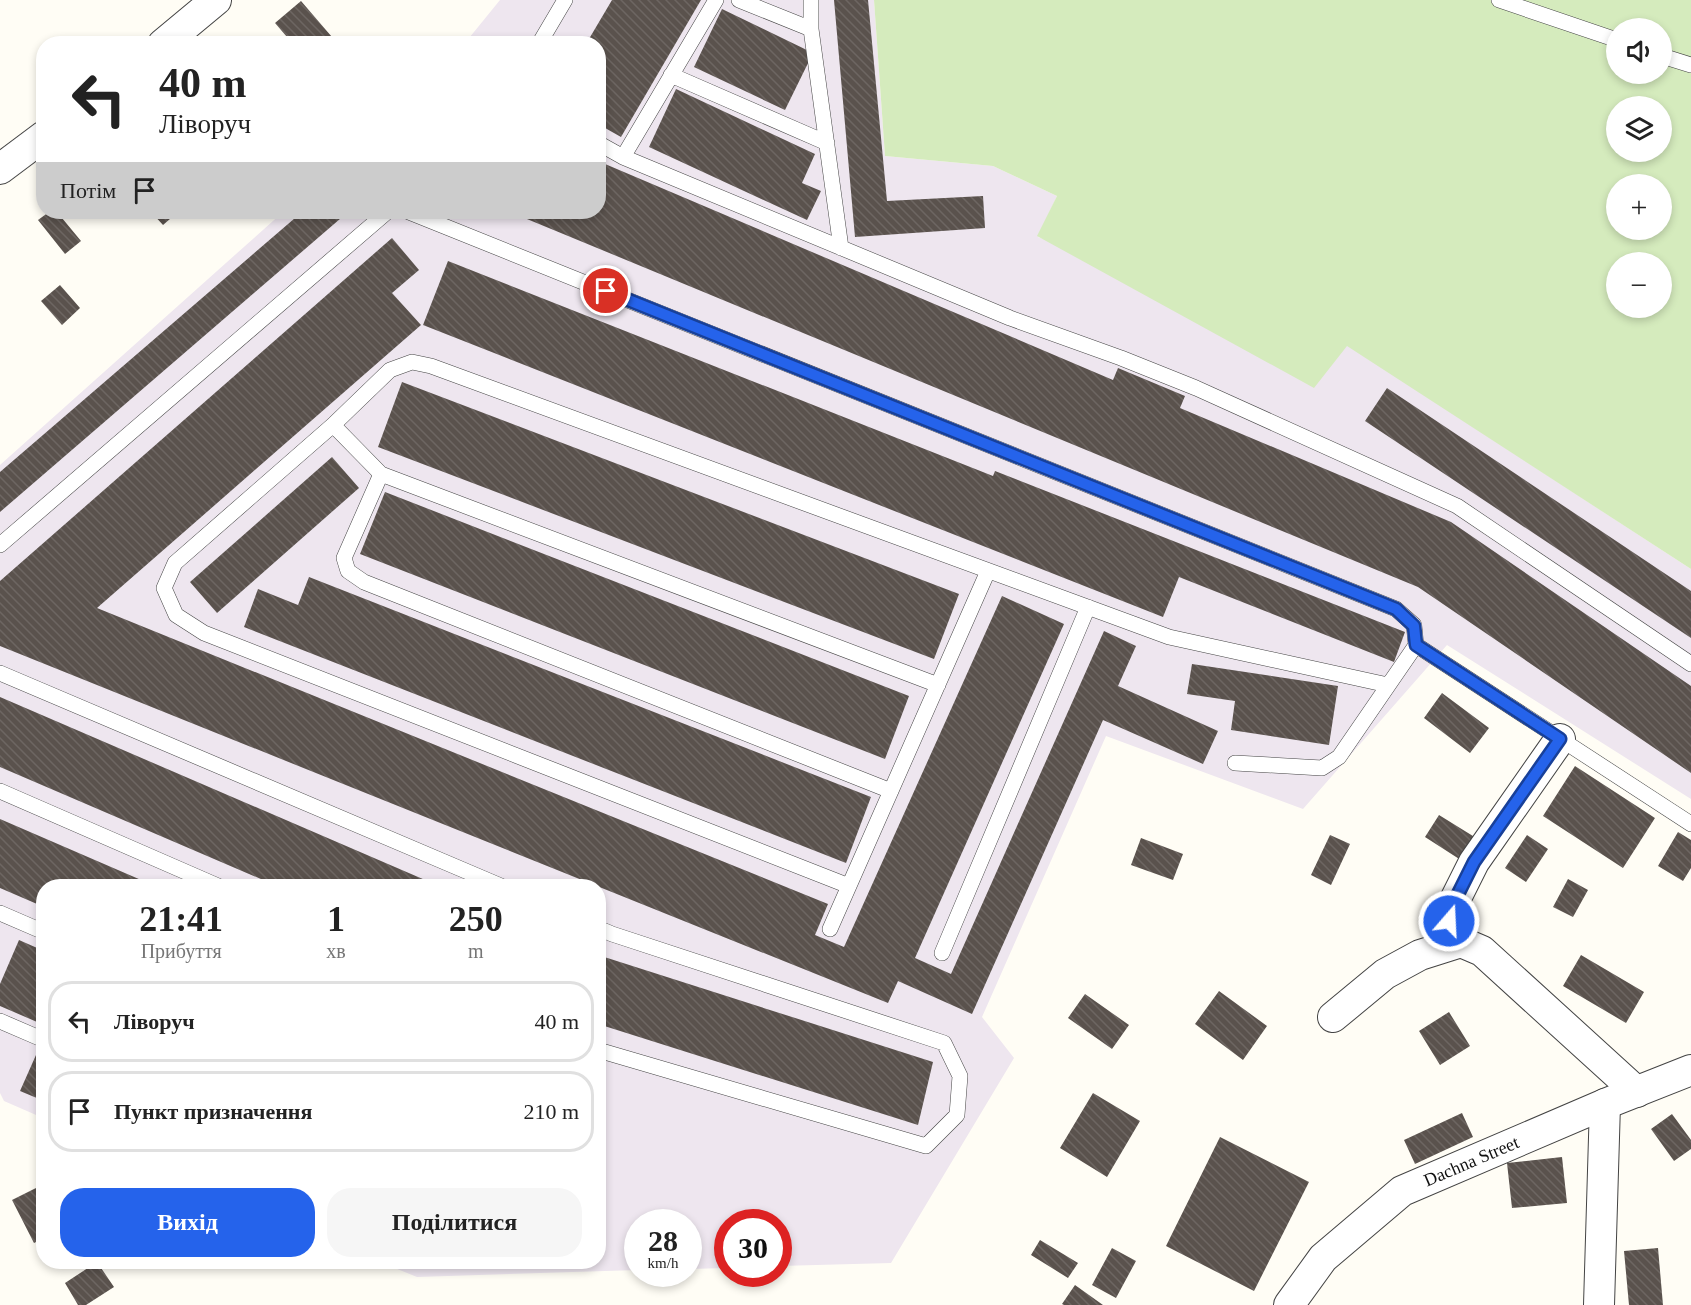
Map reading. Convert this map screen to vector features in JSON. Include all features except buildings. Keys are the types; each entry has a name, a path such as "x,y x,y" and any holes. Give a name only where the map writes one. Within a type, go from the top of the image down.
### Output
{"street":[{"path":"173,36 216,0"},
{"path":"0,169 36,142"},
{"path":"1560,739 1474,862 1454,902 1449,921 1461,942 1482,951 1636,1092"},
{"path":"1333,1017 1385,974 1420,955 1461,942"},
{"name":"Dachna Street","path":"1289,1305 1323,1258 1402,1191 1605,1104 1691,1070"},
{"path":"1599,1305 1605,1104"}],"lane":[{"path":"544,36 565,0"},
{"path":"623,157 716,0"},
{"path":"739,0 811,29"},
{"path":"811,0 811,29 841,248"},
{"path":"1499,0 1606,36"},
{"path":"1672,59 1691,65"},
{"path":"671,75 826,142"},
{"path":"606,147 623,157 1010,318 1196,388 1457,506 1691,664"},
{"path":"0,545 379,219"},
{"path":"426,219 1396,609 1414,626 1416,645 1338,757 1322,768 1235,763"},
{"path":"849,886 204,633 176,615 164,588 175,562 333,425 390,370 412,362 431,366 1169,637 1388,685"},
{"path":"333,425 381,474 938,685"},
{"path":"381,474 344,558 348,571 363,582 891,791"},
{"path":"830,929 988,572"},
{"path":"942,953 1088,607"},
{"path":"1416,645 1691,824"},
{"path":"0,673 485,879"},
{"path":"0,791 202,879"},
{"path":"0,914 36,929"},
{"path":"606,931 944,1043 960,1076 957,1115 926,1146 606,1052"},
{"path":"0,1021 36,1037"}],"shaded area":[{"path":"500,0 874,0 885,156 993,166 1057,196 1038,237 1347,345 1691,569 1691,799 1447,645 1303,809 1106,736 982,1017 1014,1058 891,1263 792,1266 792,1209 714,1209 714,1268 702,1269 702,1209 624,1209 624,1270 417,1277 397,1269 606,1269 606,879 36,879 36,1115 4,1101 0,1093 0,465 275,219 606,219 606,36 471,36"}],"green space":[{"path":"874,0 1691,0 1691,569 1347,346 1314,388 1037,236 1057,196 993,166 885,156"}],"route":[{"path":"606,291 1396,609 1414,626 1416,645 1560,739 1474,862 1454,902 1449,921"}]}
